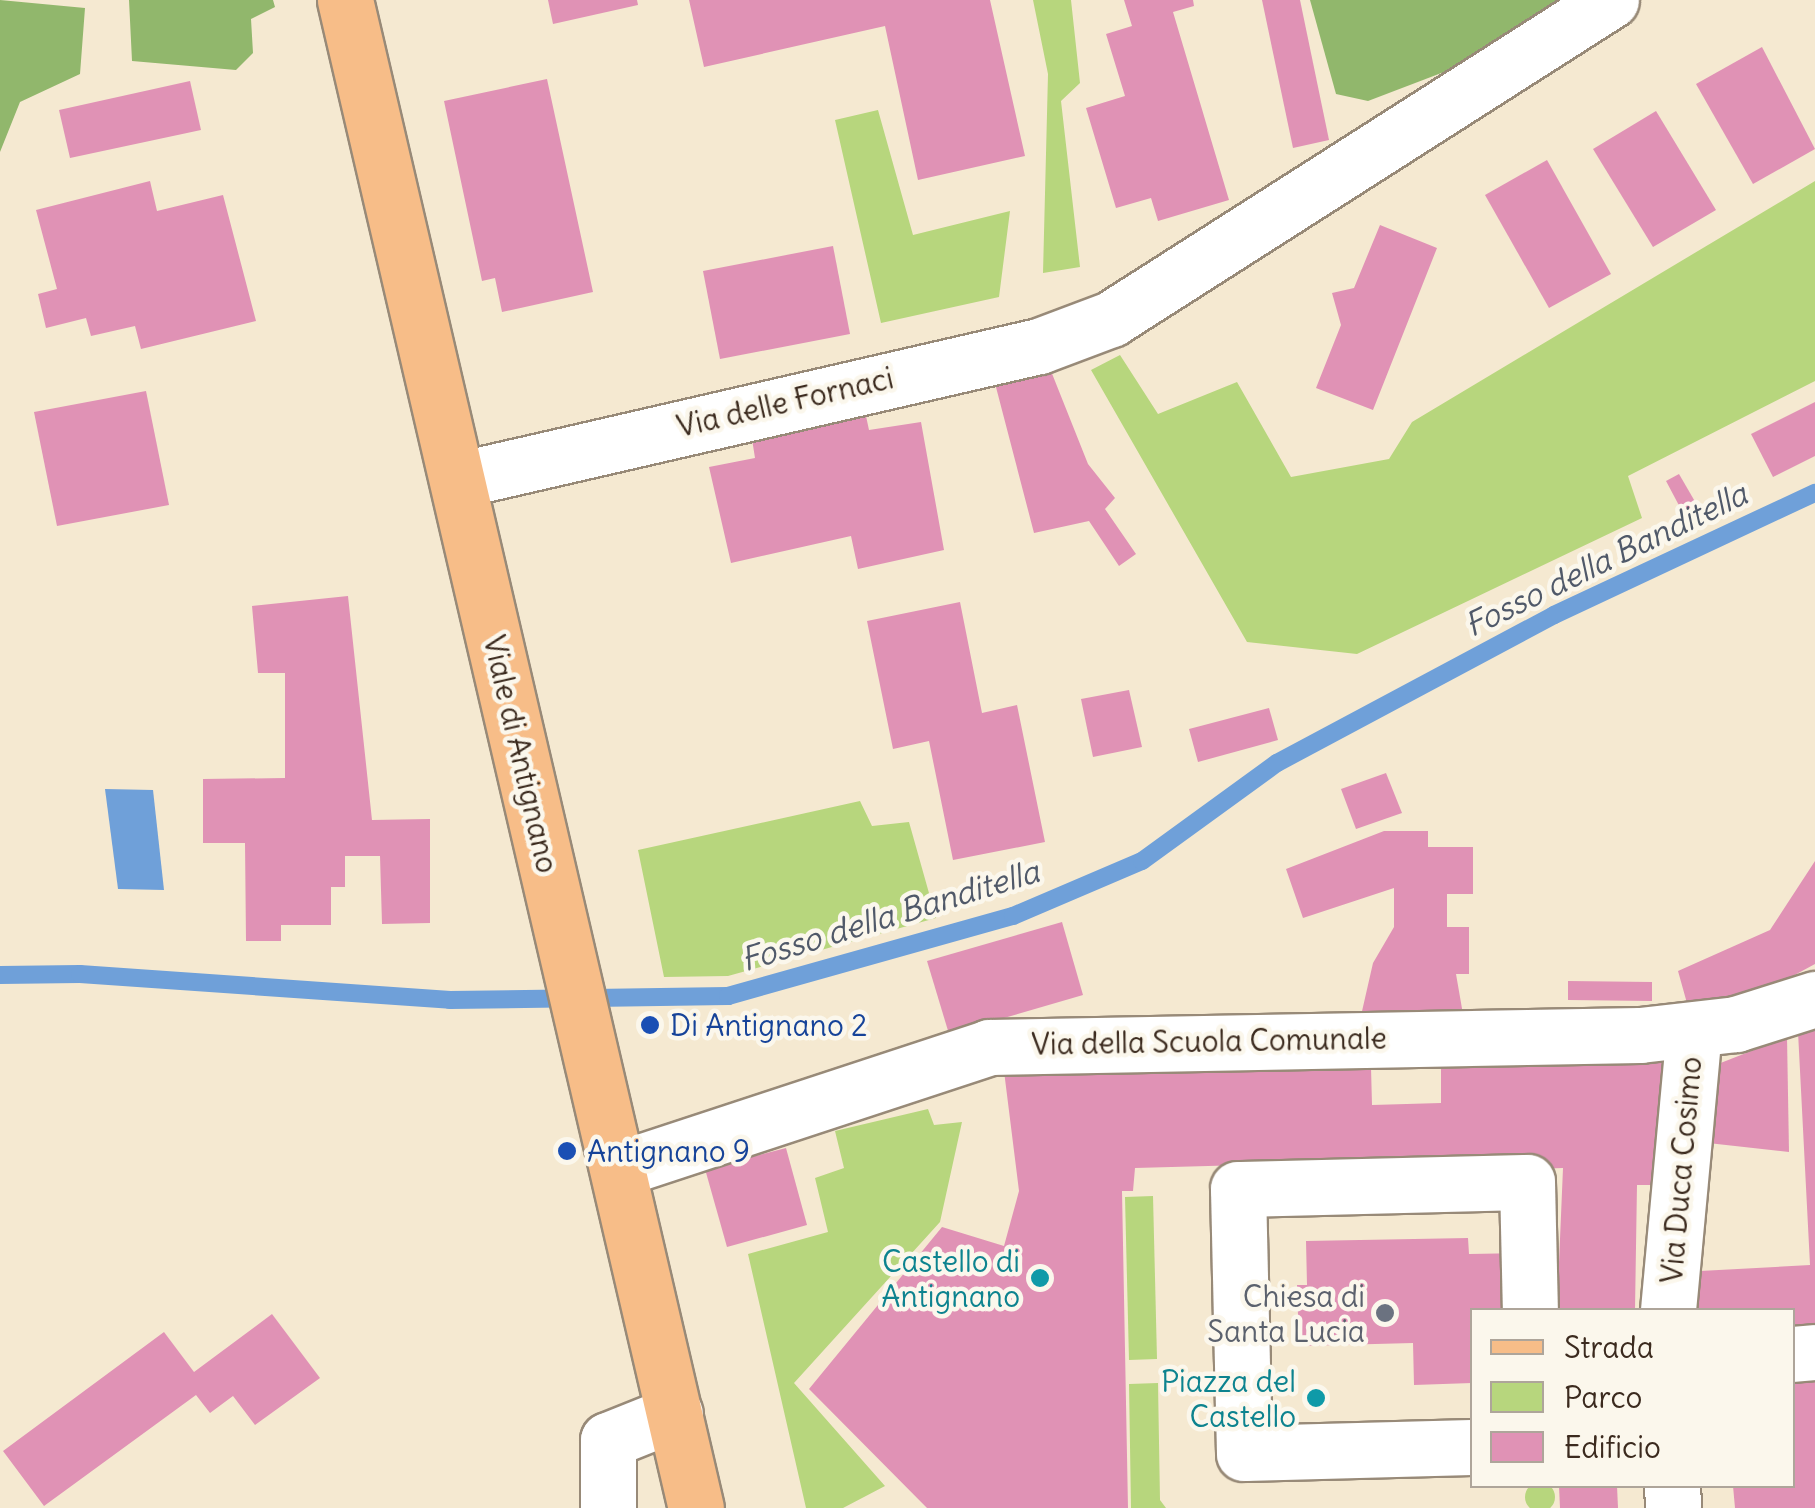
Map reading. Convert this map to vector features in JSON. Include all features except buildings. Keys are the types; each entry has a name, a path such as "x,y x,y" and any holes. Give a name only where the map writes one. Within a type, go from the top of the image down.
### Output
{"main road":[{"name":"Viale di Antignano","path":"344,0 441,402 696,1508"}],"street":[{"name":"Via delle Fornaci","path":"458,480 626,438 1038,346 1111,319 1611,0"},
{"name":"Via della Scuola Comunale","path":"619,1169 816,1108 989,1048 1027,1044 1694,1030 1815,999"},
{"name":"Via Duca Cosimo","path":"1668,1308 1694,1030"},
{"path":"1470,1447 1244,1453 1238,1189 1527,1182 1530,1308"},
{"path":"608,1508 608,1440 674,1412"}],"green space":[{"path":"0,0 85,8 80,74 20,102 0,152"},
{"path":"129,0 273,0 275,7 251,19 253,53 236,70 132,61"},
{"path":"1033,0 1071,0 1080,83 1061,101 1080,267 1043,273 1048,74"},
{"path":"1310,0 1576,0 1520,43 1368,101 1336,94"},
{"path":"878,110 913,235 1010,211 999,297 881,323 835,120"},
{"path":"1815,181 1815,381 1628,476 1642,518 1357,654 1247,642 1091,370 1120,355 1158,414 1237,382 1291,477 1389,459 1412,422"},
{"path":"860,801 872,826 909,822 936,918 728,976 664,977 638,850"},
{"path":"928,1109 934,1125 962,1122 940,1222 794,1383 885,1486 843,1508 806,1508 748,1254 828,1232 815,1178 844,1168 835,1131"},
{"path":"1153,1196 1157,1359 1129,1360 1125,1197"},
{"path":"1158,1383 1160,1500 1166,1508 1131,1508 1129,1384"},
{"path":"1528,1488 1554,1491 1554,1503 1549,1509 1531,1509 1526,1503"}],"water":[{"path":"105,789 153,790 164,890 118,889"}],"waterway":[{"name":"Fosso della Banditella","path":"0,975 80,974 450,1000 728,996 1013,916 1142,861 1277,763 1554,615 1815,493"}],"place":[{"name":"Di Antignano 2","path":"650,1025"},
{"name":"Antignano 9","path":"567,1151"},
{"name":"Castello di Antignano","path":"1040,1278"},
{"name":"Chiesa di Santa Lucia","path":"1385,1313"},
{"name":"Piazza del Castello","path":"1316,1398"}]}
